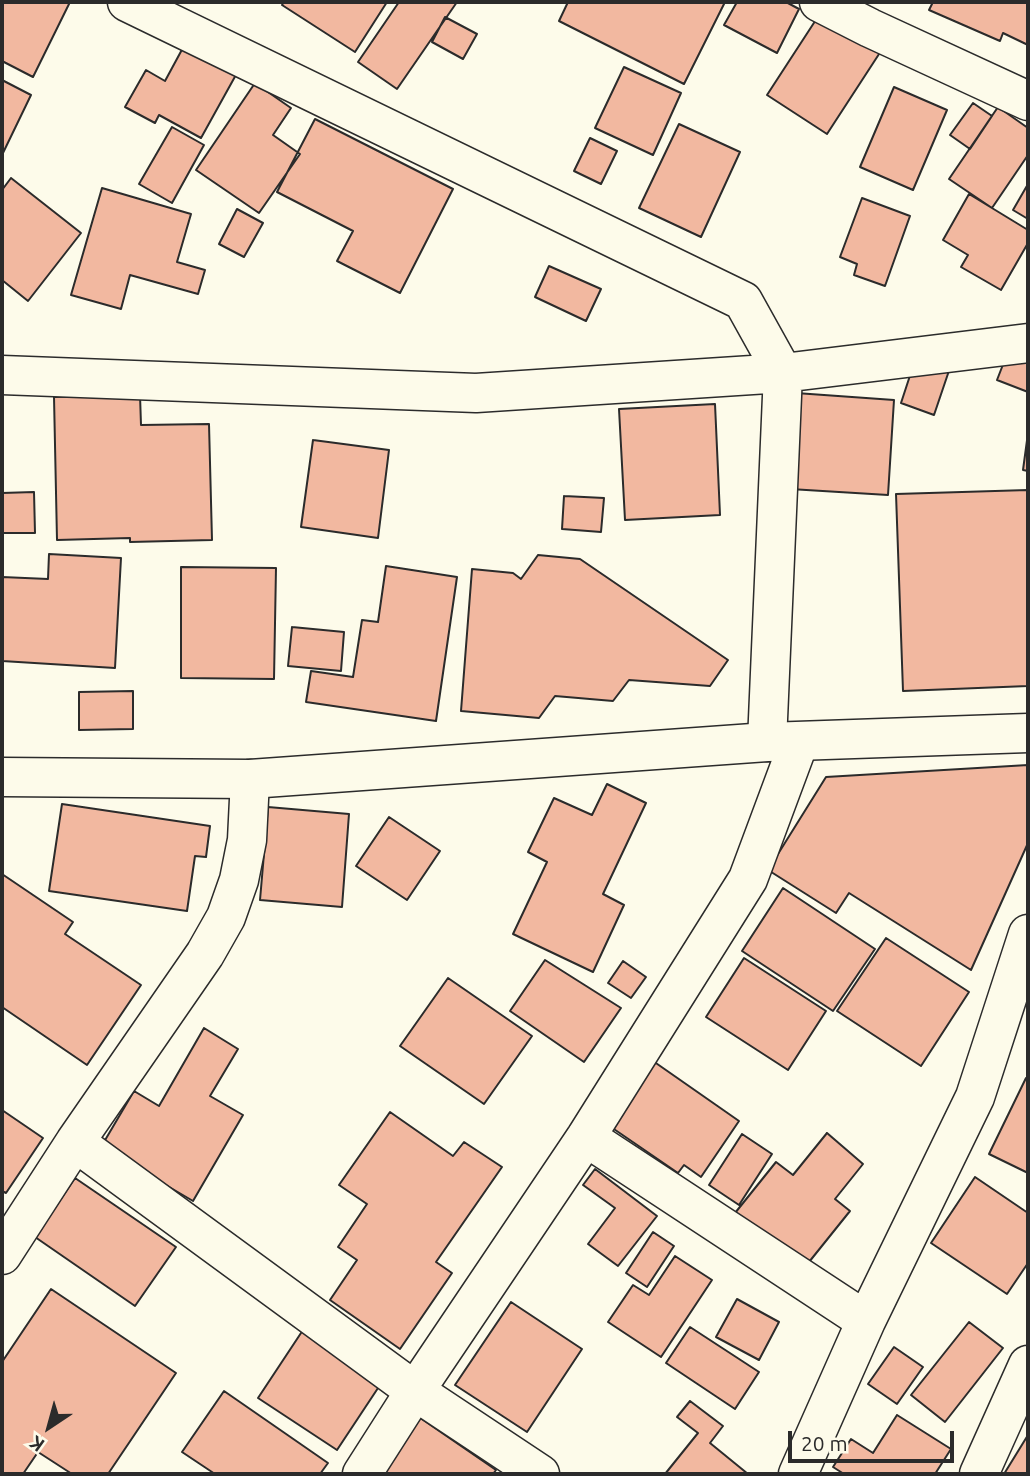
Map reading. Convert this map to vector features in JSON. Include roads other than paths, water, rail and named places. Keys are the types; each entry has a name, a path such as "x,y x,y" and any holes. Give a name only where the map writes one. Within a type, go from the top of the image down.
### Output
{"street":[{"path":"127,2 743,301 783,373 783,742 748,879 586,1137 362,1474"},
{"path":"819,2 1028,101"},
{"path":"2,375 476,393 783,373 1028,343"},
{"path":"2,777 250,779 783,742 1028,733"},
{"path":"2,1255 75,1142 205,954 226,917 239,880 247,840 250,779"},
{"path":"798,1474 866,1321 975,1097 1028,934"},
{"path":"586,1137 866,1321"},
{"path":"75,1142 415,1391 540,1474"},
{"path":"979,1474 1028,1365"}]}
